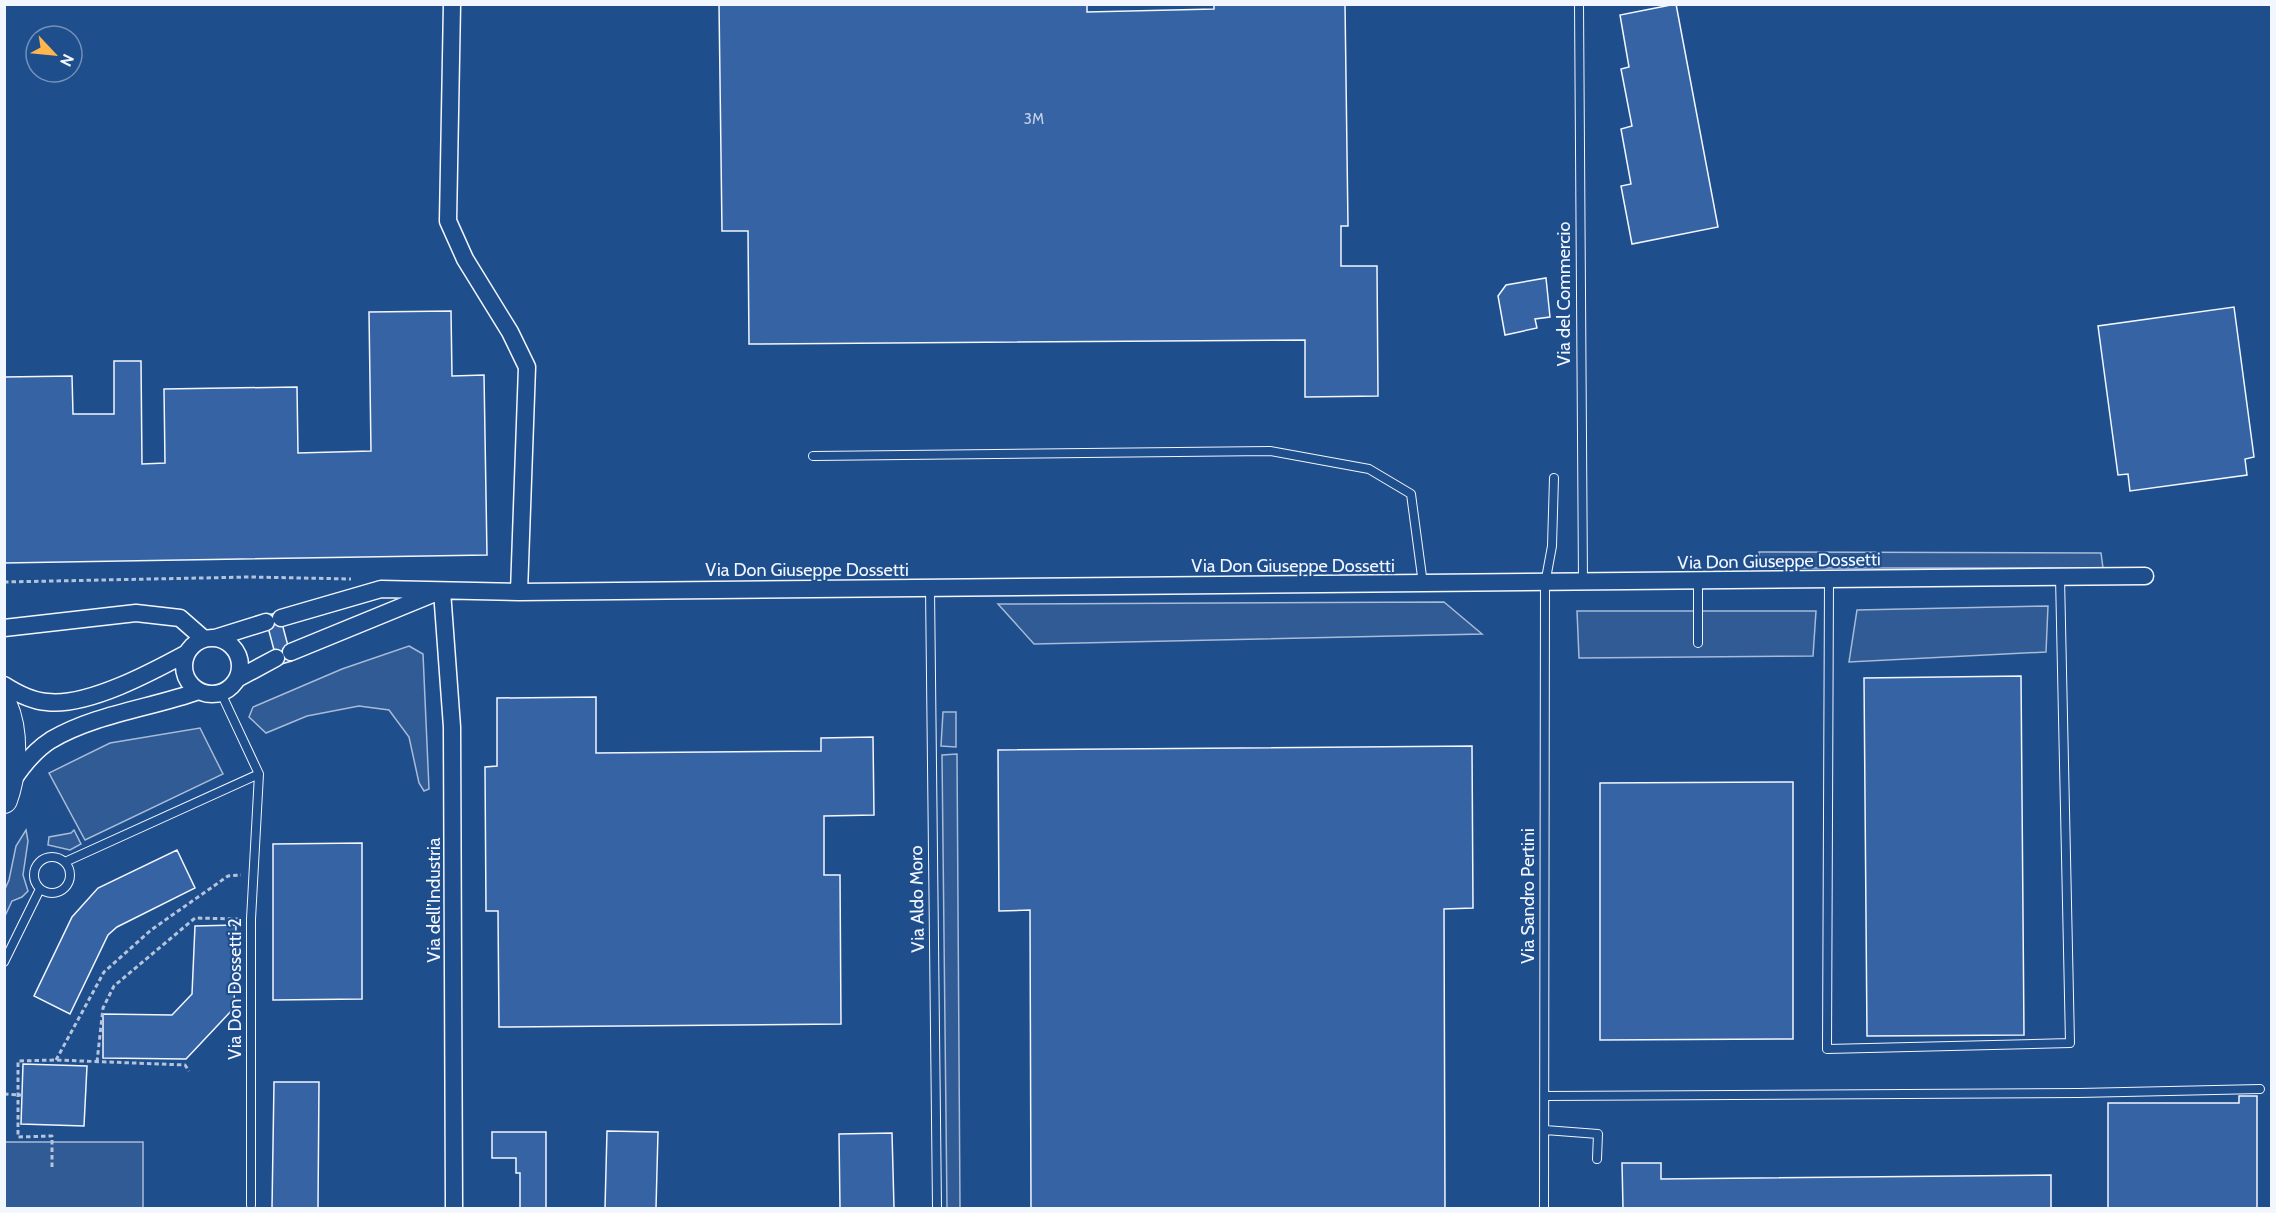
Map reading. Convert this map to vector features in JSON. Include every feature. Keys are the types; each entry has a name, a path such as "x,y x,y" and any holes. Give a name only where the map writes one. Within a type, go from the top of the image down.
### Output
{"main road":[{"path":"4,705 11,744 7,792"}],"street":[{"path":"452,4 448,221 465,259 510,332 526,367 519,592"},
{"name":"Via Don Giuseppe Dossetti","path":"4,685 20,695 48,702 76,701 149,674 209,638 381,589 519,592 1545,584 2145,576"},
{"name":"Via Don Giuseppe Dossetti","path":"221,693 237,679 283,655 442,591"},
{"name":"Via dell’Industria","path":"442,591 452,727 454,1209"},
{"path":"4,628 136,613 180,618 209,638 224,640 237,652 240,670 237,679"},
{"path":"187,653 184,670 192,686 199,691"},
{"path":"7,792 24,763 50,741 87,724 199,691 221,693"}],"lane":[{"name":"Via del Commercio","path":"1579,4 1582,583"},
{"path":"813,456 1270,451 1369,469 1411,494 1423,585"},
{"name":"Via Sandro Pertini","path":"1544,1209 1545,584 1552,546 1554,478"},
{"path":"1828,580 1827,1049 2070,1043 2061,577"},
{"path":"1698,582 1698,643"},
{"name":"Via Aldo Moro","path":"930,588 937,1209"},
{"name":"Via Don Dossetti 2","path":"221,693 259,774 251,919 251,1205"},
{"path":"65,862 259,774"},
{"path":"53,857 65,862 71,875 66,888 51,894 40,889 34,878 38,864 53,857"},
{"path":"4,962 40,889"},
{"path":"1545,1096 2079,1093 2260,1089"},
{"path":"1545,1130 1598,1134 1597,1159"}],"path":[{"path":"4,582 250,577 353,579"},
{"path":"56,1060 104,972 151,930 228,876 252,873"},
{"path":"97,1062 103,1008 114,986 195,918 251,919"},
{"path":"52,1167 52,1136 18,1137 20,1095 18,1061 56,1060 185,1065 189,1071"},
{"path":"4,1094 20,1095"}],"shaded area":[{"path":"1759,552 2101,553 2103,568 1759,568"},
{"path":"1444,602 1482,634 1034,644 998,604"},
{"path":"2048,606 2046,652 1849,662 1857,610"},
{"path":"1577,611 1816,611 1813,656 1579,658"},
{"path":"409,646 423,654 429,789 424,791 419,783 409,737 389,710 359,706 307,716 266,733 249,717 253,707 342,669"},
{"path":"943,712 956,712 956,747 941,746"},
{"path":"200,728 223,774 85,840 49,773 110,743"},
{"path":"957,754 960,1208 947,1208 942,755"},
{"path":"26,830 28,841 23,875 28,891 22,897 12,901 5,916 5,889 16,846"},
{"path":"74,830 81,844 70,850 48,845 49,837 71,833"},
{"path":"5,1142 143,1142 143,1208 5,1208"}],"building":[{"path":"719,4 1087,4 1087,12 1214,9 1214,4 1345,4 1348,226 1341,226 1341,266 1377,266 1378,396 1305,397 1305,340 749,344 748,231 722,231"},
{"path":"1676,4 1718,227 1632,244 1621,186 1631,184 1621,129 1632,126 1621,69 1629,67 1620,15"},
{"path":"1546,278 1550,317 1535,319 1537,328 1505,335 1498,296 1506,285"},
{"path":"2234,307 2254,457 2245,459 2247,475 2130,491 2128,474 2118,475 2098,326"},
{"path":"451,311 452,376 484,375 487,555 4,563 4,377 72,376 73,414 114,414 114,361 141,361 142,464 165,463 164,389 297,387 298,453 371,451 369,312"},
{"path":"279,612 292,661 278,665 265,616"},
{"path":"2021,676 2024,1035 1867,1036 1864,678"},
{"path":"596,697 596,753 821,751 821,738 873,737 874,815 824,816 824,875 840,875 841,1024 499,1027 498,911 486,911 485,767 497,766 497,698"},
{"path":"1472,746 1473,908 1444,909 1445,1208 1031,1208 1030,910 999,911 998,750"},
{"path":"1793,782 1793,1039 1600,1040 1600,783"},
{"path":"362,843 362,999 273,1000 273,844"},
{"path":"177,850 195,888 117,927 108,935 70,1014 34,996 72,917 98,888"},
{"path":"236,925 234,1008 186,1059 103,1058 103,1014 172,1015 192,994 195,926"},
{"path":"23,1064 87,1066 84,1126 21,1124"},
{"path":"274,1082 319,1082 318,1208 272,1208"},
{"path":"2239,1096 2257,1096 2257,1208 2108,1208 2108,1103 2239,1103"},
{"path":"607,1131 658,1132 656,1208 605,1208"},
{"path":"492,1132 546,1132 546,1208 520,1208 520,1173 516,1173 516,1158 492,1158"},
{"path":"892,1133 894,1208 840,1208 839,1134"},
{"path":"1622,1163 1661,1163 1661,1179 2051,1175 2051,1208 1623,1208"}]}
